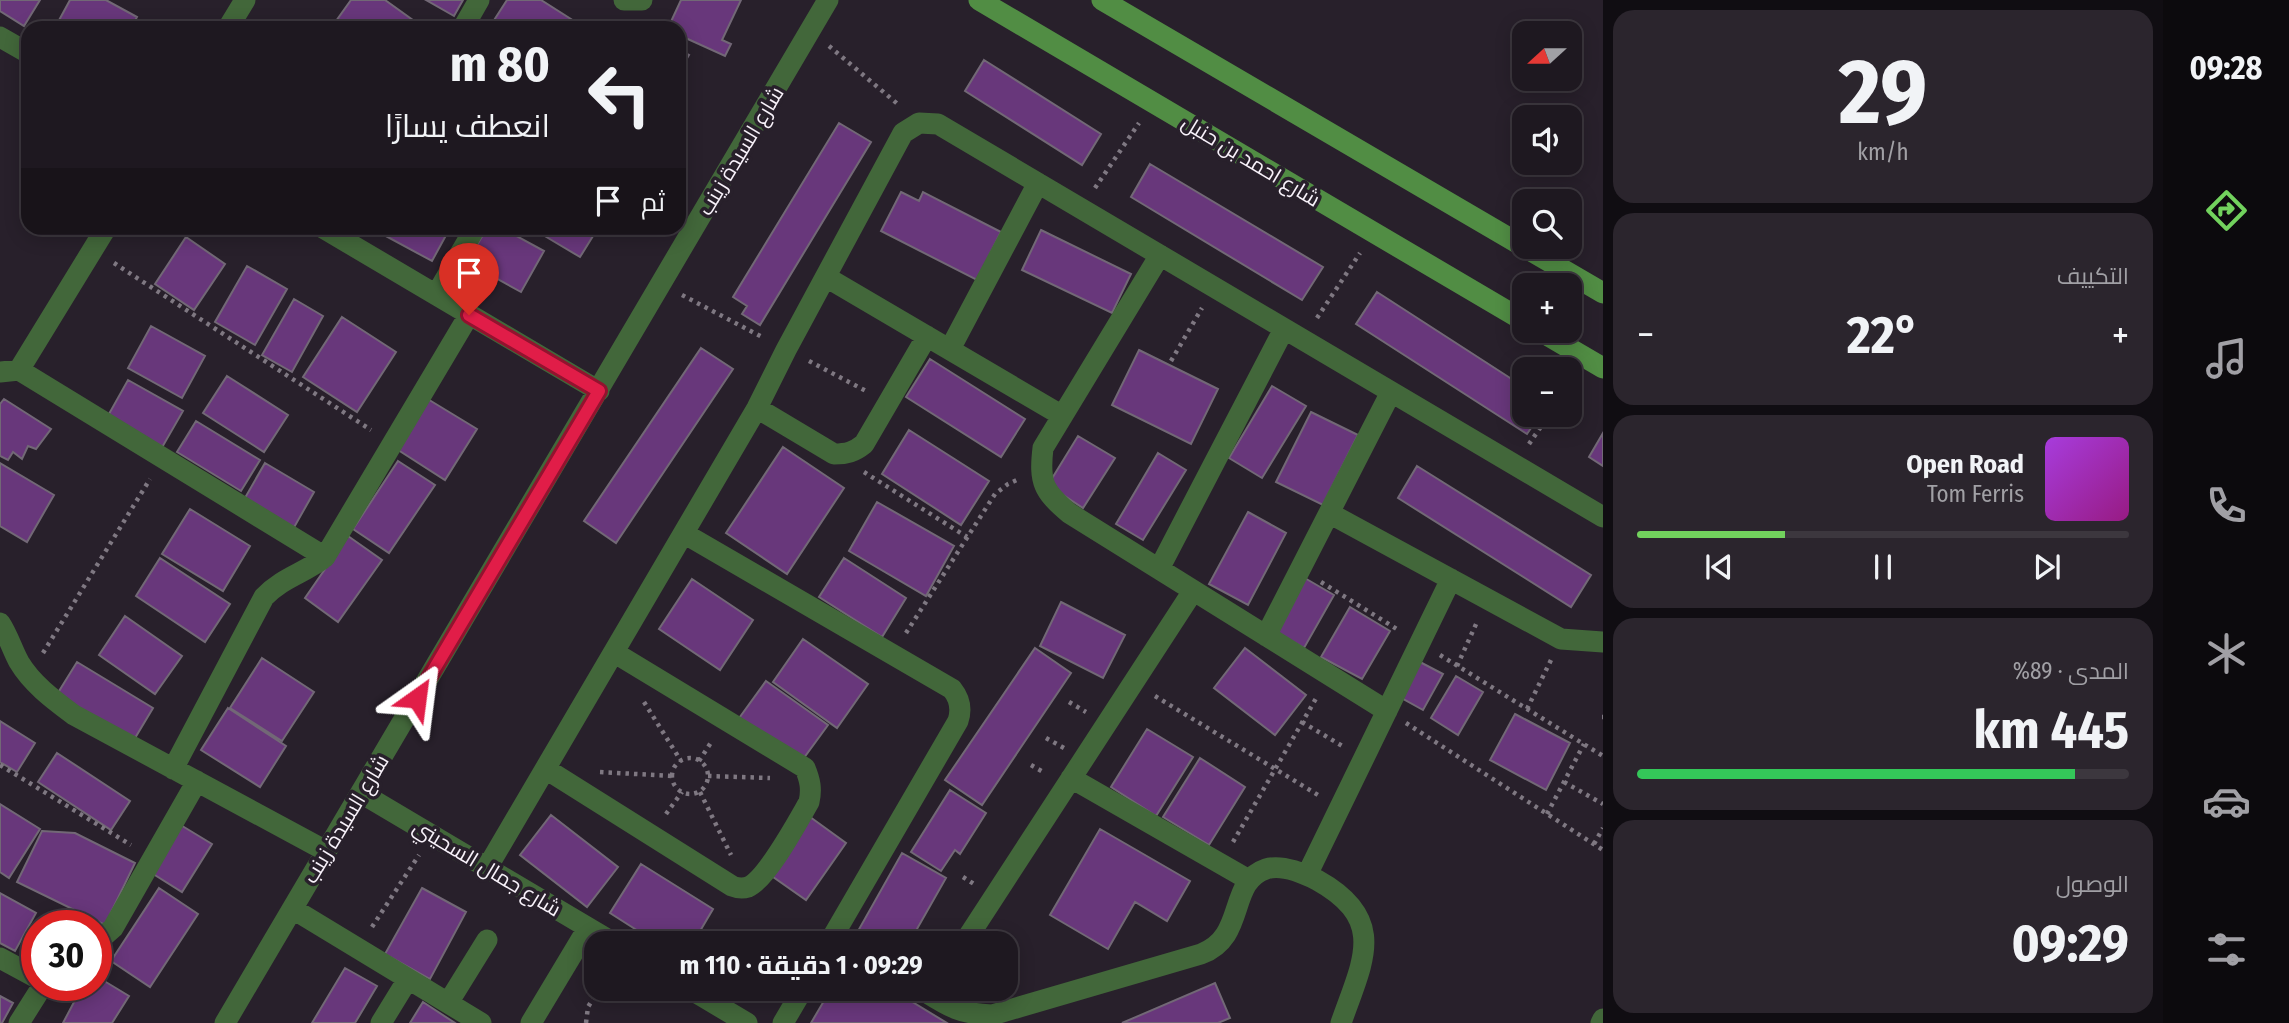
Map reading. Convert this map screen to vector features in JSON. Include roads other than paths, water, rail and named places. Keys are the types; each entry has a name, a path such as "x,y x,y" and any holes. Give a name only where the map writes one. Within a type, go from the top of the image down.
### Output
{"street":[{"path":"232,21 244,0"},
{"path":"467,21 479,0"},
{"path":"624,0 642,0"},
{"name":"شارع السيدة زينب","path":"225,1023 828,0"},
{"name":"شارع احمد بن حنبل","path":"979,0 1512,314"},
{"path":"1102,0 1603,293"},
{"path":"0,37 21,49"},
{"path":"487,868 757,408 903,133 919,123 938,124 1603,517"},
{"path":"950,349 1038,183"},
{"path":"102,235 9,371 164,457 325,556"},
{"path":"335,235 599,391"},
{"path":"436,295 471,235"},
{"path":"1160,255 1043,448 1040,473 1050,497 1069,513 1387,711"},
{"path":"826,277 1061,415"},
{"path":"173,769 264,597 276,585 314,565 325,556 469,315"},
{"path":"1159,569 1284,329"},
{"path":"757,408 834,454 855,451 864,444 927,336"},
{"path":"1560,343 1603,368"},
{"path":"1266,636 1391,392"},
{"path":"1329,513 1561,639 1603,642"},
{"path":"685,534 952,689 957,696 960,713 958,721 843,931"},
{"path":"1307,875 1451,579"},
{"path":"972,931 1193,591"},
{"path":"0,623 29,676 50,697 74,715 326,851"},
{"path":"546,769 732,887 747,887 766,872 809,802 810,779 804,768 615,653"},
{"path":"1071,778 1249,880"},
{"path":"112,929 197,781"},
{"name":"شارع جمال السحيني","path":"361,793 593,931"},
{"path":"941,1001 969,1014 992,1015 1212,950 1228,933 1249,880 1266,869 1277,867 1307,875 1332,888 1353,908 1361,923 1365,940 1364,958 1341,1023"},
{"path":"293,909 481,1023"},
{"path":"531,1023 588,928"},
{"path":"448,1003 487,940"},
{"path":"0,958 21,969"},
{"path":"381,1023 408,979"},
{"path":"19,1023 33,1001"},
{"path":"710,1001 747,1023"},
{"path":"783,1023 796,1001"}]}
